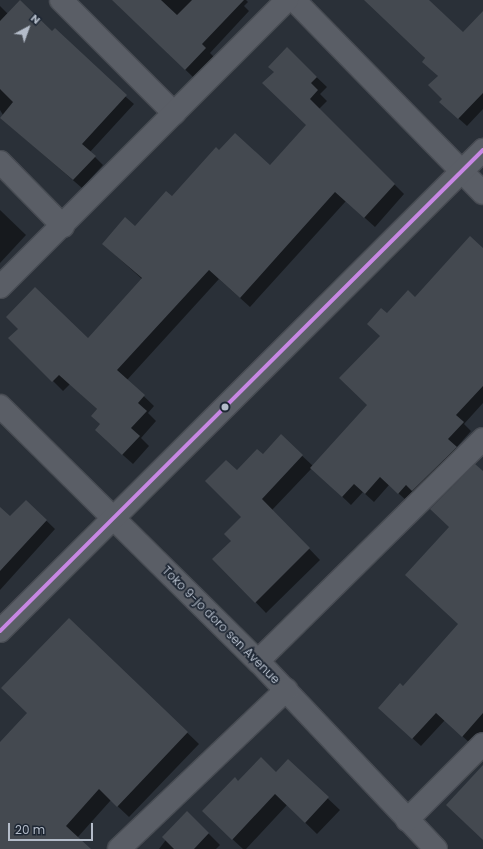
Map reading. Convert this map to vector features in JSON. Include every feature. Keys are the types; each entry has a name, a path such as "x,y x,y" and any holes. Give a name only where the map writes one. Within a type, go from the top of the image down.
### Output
{"street":[{"path":"61,0 174,113"},
{"path":"0,287 63,226 287,0"},
{"path":"294,0 483,193"},
{"path":"0,631 483,150"},
{"path":"0,162 63,226"},
{"name":"Toko 9-jo doro sen Avenue","path":"0,406 258,661 436,849"},
{"path":"258,661 483,439"},
{"path":"119,849 286,690"},
{"path":"407,820 483,744"}],"building":[{"path":"20,0 52,31 55,28 127,95 82,144 96,156 73,180 0,118 13,102 0,89 0,21"},
{"path":"112,0 161,0 177,15 192,0 244,0 202,44 206,48 185,70"},
{"path":"364,0 429,0 463,32 483,11 483,93 458,119 439,102 442,99 428,85 438,76 422,62 425,58"},
{"path":"287,47 317,77 311,83 318,90 310,99 395,184 364,218 335,192 240,298 209,270 117,370 145,395 138,403 147,411 131,428 140,436 122,455 95,430 100,424 91,416 97,409 59,375 52,382 8,338 18,329 6,317 35,287 88,338 142,278 102,244 125,217 135,226 166,191 172,196 216,147 219,150 235,133 270,165 306,125 262,83 274,72 268,67"},
{"path":"470,236 483,248 483,386 456,415 464,422 448,439 457,447 412,491 406,485 398,494 380,477 365,494 354,484 342,497 310,468 367,405 339,378 380,336 367,324 381,308 387,313 408,290 415,297"},
{"path":"281,434 303,455 262,499 310,548 255,603 212,559 231,541 224,534 241,517 205,481 226,460 237,470 257,449 263,454"},
{"path":"475,464 483,471 483,713 462,737 436,713 412,739 378,708 400,683 403,686 458,624 405,575 449,527 430,509"},
{"path":"26,500 47,520 0,571 0,507 10,516"},
{"path":"69,618 188,732 117,807 99,789 66,826 91,849 0,849 0,742 27,713 1,688"},
{"path":"261,757 276,772 288,759 329,797 305,823 275,794 232,840 202,811 235,777 238,781"},
{"path":"483,765 483,840 446,805"},
{"path":"187,811 209,833 194,849 174,849 162,837"}],"transit line":[{"path":"0,631 483,150"}]}
